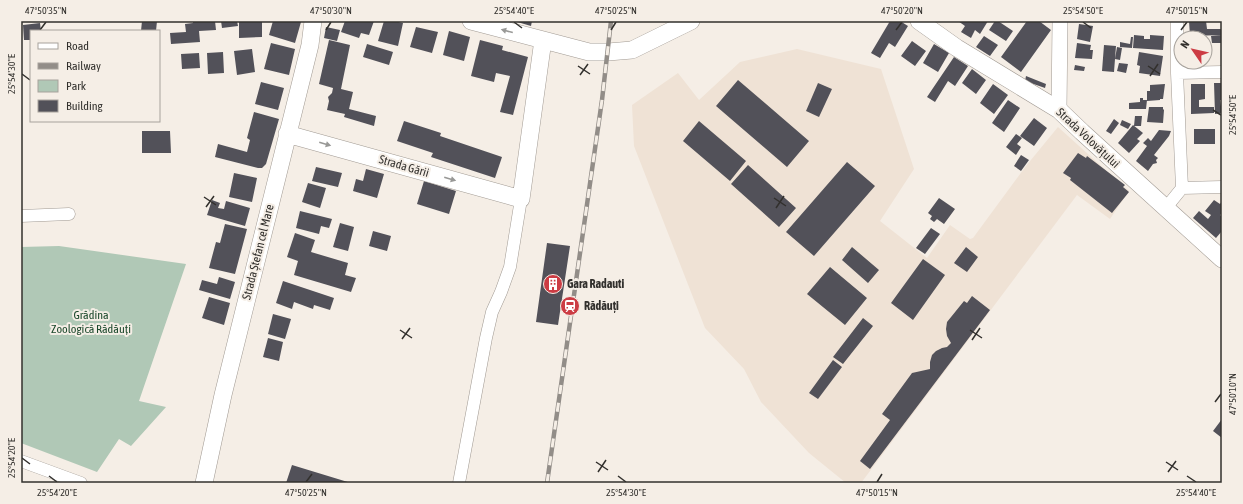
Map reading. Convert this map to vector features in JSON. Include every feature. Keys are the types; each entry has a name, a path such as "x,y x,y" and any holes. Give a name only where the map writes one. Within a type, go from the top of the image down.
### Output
{"main road":[{"name":"Strada Ștefan cel Mare","path":"204,483 223,395 310,44 313,21"},
{"path":"471,21 589,52 632,50 691,21"},
{"name":"Strada Volovățului","path":"919,21 957,48 1058,110 1165,209 1222,259"},
{"path":"521,199 543,40"},
{"name":"Strada Gării","path":"287,134 521,199"}],"street":[{"path":"1058,110 1060,21"},
{"path":"1165,209 1182,188 1177,73 1177,21"},
{"path":"1177,73 1222,72"},
{"path":"1182,188 1222,187"},
{"path":"459,483 492,312 510,267 521,199"},
{"path":"21,216 69,214"},
{"path":"21,461 81,483"}],"shaded area":[{"path":"797,49 881,69 914,169 880,221 927,258 950,225 970,239 973,238 1026,166 1058,127 1129,191 1110,219 1077,195 861,483 846,483 809,453 761,402 744,369 705,328 634,146 632,105 678,73 699,100 740,62"}],"green space":[{"name":"Grădina Zoologică Rădăuți","path":"59,246 186,264 139,401 166,407 131,446 119,439 97,472 21,443 21,247"}],"building":[{"path":"142,21 157,21 156,30 141,30"},
{"path":"193,21 215,21 216,30 199,31 200,42 171,44 170,33 186,32 185,24 193,23"},
{"path":"221,21 237,21 238,26 222,28"},
{"path":"239,21 262,21 262,37 239,38"},
{"path":"273,21 301,22 295,43 269,35"},
{"path":"345,21 374,21 369,35 361,33 359,38 341,32"},
{"path":"384,21 403,23 398,46 378,41"},
{"path":"514,21 532,21 531,26"},
{"path":"890,21 900,21 908,26 895,47 889,43 880,58 871,53"},
{"path":"958,21 988,21 980,34 975,30 971,38 961,32 965,26"},
{"path":"995,21 998,21 1013,31 1006,41 989,30"},
{"path":"1027,21 1039,21 1051,30 1021,72 1001,57"},
{"path":"1189,21 1206,21 1207,29 1222,29 1222,35 1213,35 1213,30 1190,30"},
{"path":"40,23 41,30 30,30 30,40 24,40 23,25"},
{"path":"1079,24 1093,26 1090,42 1077,39"},
{"path":"326,27 340,30 337,41 324,38"},
{"path":"416,27 438,32 432,53 410,47"},
{"path":"449,31 470,37 464,61 443,55"},
{"path":"1134,35 1144,36 1144,39 1150,39 1150,35 1164,36 1163,50 1133,48"},
{"path":"1222,35 1222,43 1213,43 1213,36"},
{"path":"984,36 998,45 990,56 976,47"},
{"path":"1131,37 1133,37 1132,48 1120,47 1120,42 1130,44"},
{"path":"329,40 350,45 341,89 353,92 349,109 376,116 374,126 344,117 345,114 327,110 329,101 328,97 332,93 333,88 319,84"},
{"path":"480,40 503,46 502,50 528,57 513,115 500,112 510,76 496,73 494,82 471,76"},
{"path":"912,41 926,51 915,66 901,56"},
{"path":"271,43 295,49 289,75 264,69"},
{"path":"1077,43 1091,45 1090,50 1093,50 1092,59 1075,58"},
{"path":"367,44 393,52 389,65 363,57"},
{"path":"934,44 949,53 938,72 923,63"},
{"path":"1104,45 1116,46 1114,72 1102,71"},
{"path":"1117,47 1122,48 1120,60 1115,59"},
{"path":"252,49 255,72 237,75 234,51"},
{"path":"223,52 224,73 208,74 207,53"},
{"path":"1139,52 1163,56 1160,76 1139,73 1140,66 1137,65"},
{"path":"199,53 200,68 182,69 181,54"},
{"path":"954,57 968,66 955,86 948,81 935,102 927,97"},
{"path":"1119,63 1128,64 1126,73 1117,71"},
{"path":"1075,65 1085,67 1084,71 1074,70"},
{"path":"972,69 986,80 976,94 962,83"},
{"path":"1026,76 1046,84 1045,88 1025,81"},
{"path":"738,80 809,141 787,167 716,106"},
{"path":"261,82 284,88 278,110 255,104"},
{"path":"818,83 832,89 819,117 806,111"},
{"path":"1214,83 1222,83 1222,100 1220,100 1222,113 1215,114"},
{"path":"993,84 1008,95 994,114 980,103"},
{"path":"1165,84 1163,99 1147,101 1147,91 1150,91 1150,85"},
{"path":"1191,84 1205,84 1205,99 1199,100 1199,107 1214,107 1214,113 1191,114"},
{"path":"1140,98 1147,100 1146,109 1129,109 1129,103 1140,102"},
{"path":"1008,100 1020,108 1004,132 992,123"},
{"path":"1149,107 1163,107 1163,123 1147,122"},
{"path":"254,112 279,119 266,164 262,168 258,168 215,157 218,144 247,152 250,140 247,138"},
{"path":"1135,116 1142,116 1141,126 1134,126"},
{"path":"1034,118 1047,128 1034,146 1020,136"},
{"path":"1114,119 1119,123 1111,134 1106,131"},
{"path":"1122,120 1131,124 1128,129 1120,125"},
{"path":"404,121 441,133 440,136 502,157 495,178 431,157 433,153 397,141"},
{"path":"699,121 746,161 730,181 683,141"},
{"path":"1133,125 1143,133 1137,139 1140,141 1129,153 1118,143"},
{"path":"1194,129 1215,129 1215,144 1194,144"},
{"path":"1159,130 1171,131 1169,136 1154,155 1158,158 1156,160 1157,163 1153,164 1148,171 1136,161 1147,146 1143,143 1148,138 1151,141"},
{"path":"142,131 170,131 171,153 142,153"},
{"path":"1016,134 1022,138 1017,144 1021,147 1016,155 1006,147"},
{"path":"1078,153 1086,158 1087,156 1125,185 1123,187 1129,192 1112,213 1063,173"},
{"path":"1021,155 1029,160 1021,171 1014,166"},
{"path":"847,162 875,186 814,256 786,232"},
{"path":"748,165 796,208 779,227 731,184"},
{"path":"316,167 342,173 338,187 312,181"},
{"path":"366,169 384,174 377,198 353,191 356,179 363,181"},
{"path":"234,173 257,178 252,202 229,197"},
{"path":"424,181 456,191 449,214 417,204"},
{"path":"308,183 326,188 320,208 302,202"},
{"path":"939,198 955,209 944,224 937,219 934,222 930,219 932,216 928,213"},
{"path":"212,200 220,203 218,208 224,209 226,201 250,208 245,226 207,215"},
{"path":"1214,200 1220,204 1222,201 1222,213 1220,215 1222,217 1222,231 1216,238 1193,218 1199,211 1208,219 1211,215 1205,211"},
{"path":"300,211 332,219 329,228 321,226 319,234 296,228"},
{"path":"340,223 354,227 348,251 333,247"},
{"path":"225,224 247,229 235,274 209,268 216,242 220,243"},
{"path":"931,228 940,234 925,254 916,248"},
{"path":"373,231 391,236 387,251 369,246"},
{"path":"295,233 315,240 311,252 348,263 345,275 356,278 351,292 294,275 298,261 287,257"},
{"name":"Gara Radauti","path":"547,243 570,246 558,325 536,322"},
{"path":"852,247 879,270 868,283 842,260"},
{"path":"966,247 978,257 967,272 954,263"},
{"path":"923,259 945,275 913,320 891,303"},
{"path":"830,267 867,298 845,325 807,294"},
{"path":"219,277 235,282 230,299 199,290 202,280 217,284"},
{"path":"283,281 334,298 330,310 314,305 313,309 294,302 292,309 276,303"},
{"path":"972,296 990,310 870,469 860,461 890,420 882,414 912,373 930,369 932,355 936,351 947,347 951,343 947,336 947,322 964,301 967,303"},
{"path":"209,297 230,303 224,325 202,318"},
{"path":"273,314 291,319 285,339 268,334"},
{"path":"863,318 873,326 843,364 833,357"},
{"path":"268,338 283,342 279,361 263,357"},
{"path":"833,360 842,367 818,399 809,393"},
{"path":"1222,419 1222,438 1213,431"},
{"path":"292,465 351,483 286,483"}],"railway":[{"path":"547,483 602,100 611,21"}],"place":[{"name":"Gara Radauti","path":"553,284"},
{"name":"Rădăuți","path":"570,306"}]}
